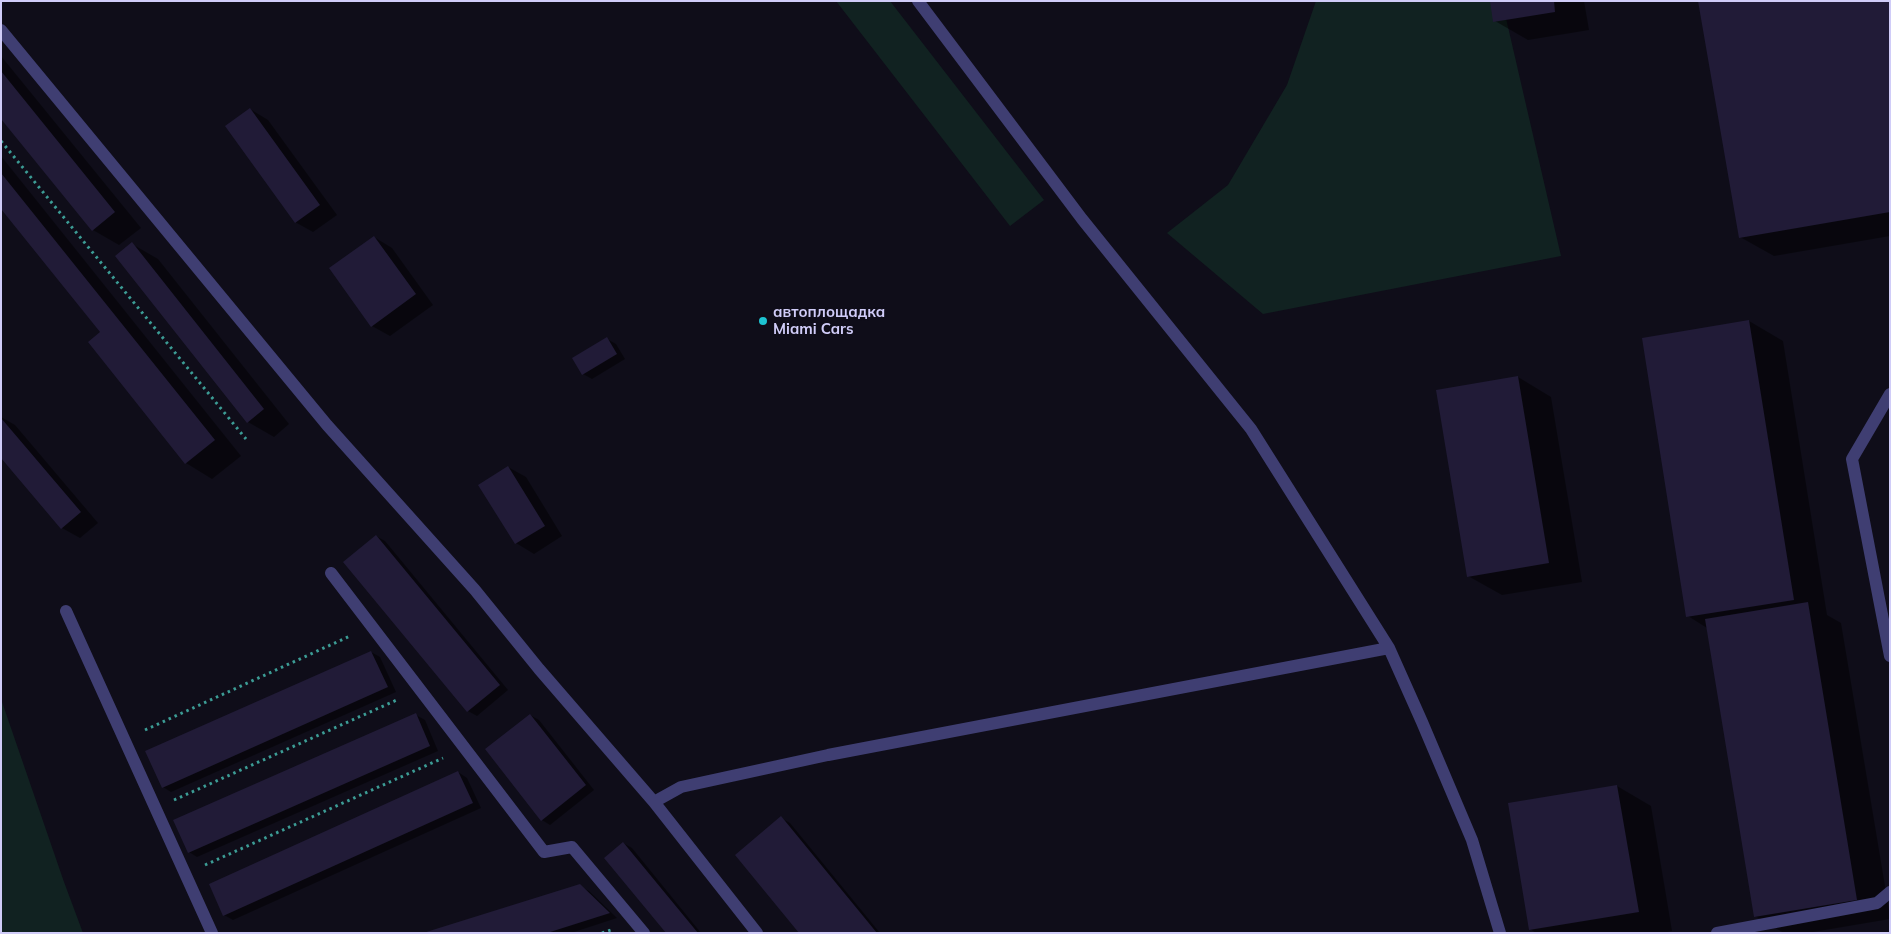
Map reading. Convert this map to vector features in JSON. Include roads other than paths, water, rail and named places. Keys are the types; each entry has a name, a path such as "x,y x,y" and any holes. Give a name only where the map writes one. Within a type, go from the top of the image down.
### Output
{"street":[{"path":"918,1 1082,219 1251,429 1389,648 1472,840 1500,933"},
{"path":"1,30 327,425 474,590 539,669 654,802 757,933"},
{"path":"1890,394 1852,459 1890,656"},
{"path":"331,573 544,852 572,847 644,933"},
{"path":"66,611 212,933"},
{"path":"654,802 681,787 828,755 1389,648"},
{"path":"1717,933 1877,903 1890,892"}],"place":[{"name":"автоплощадка Miami Cars","path":"763,321"}]}
